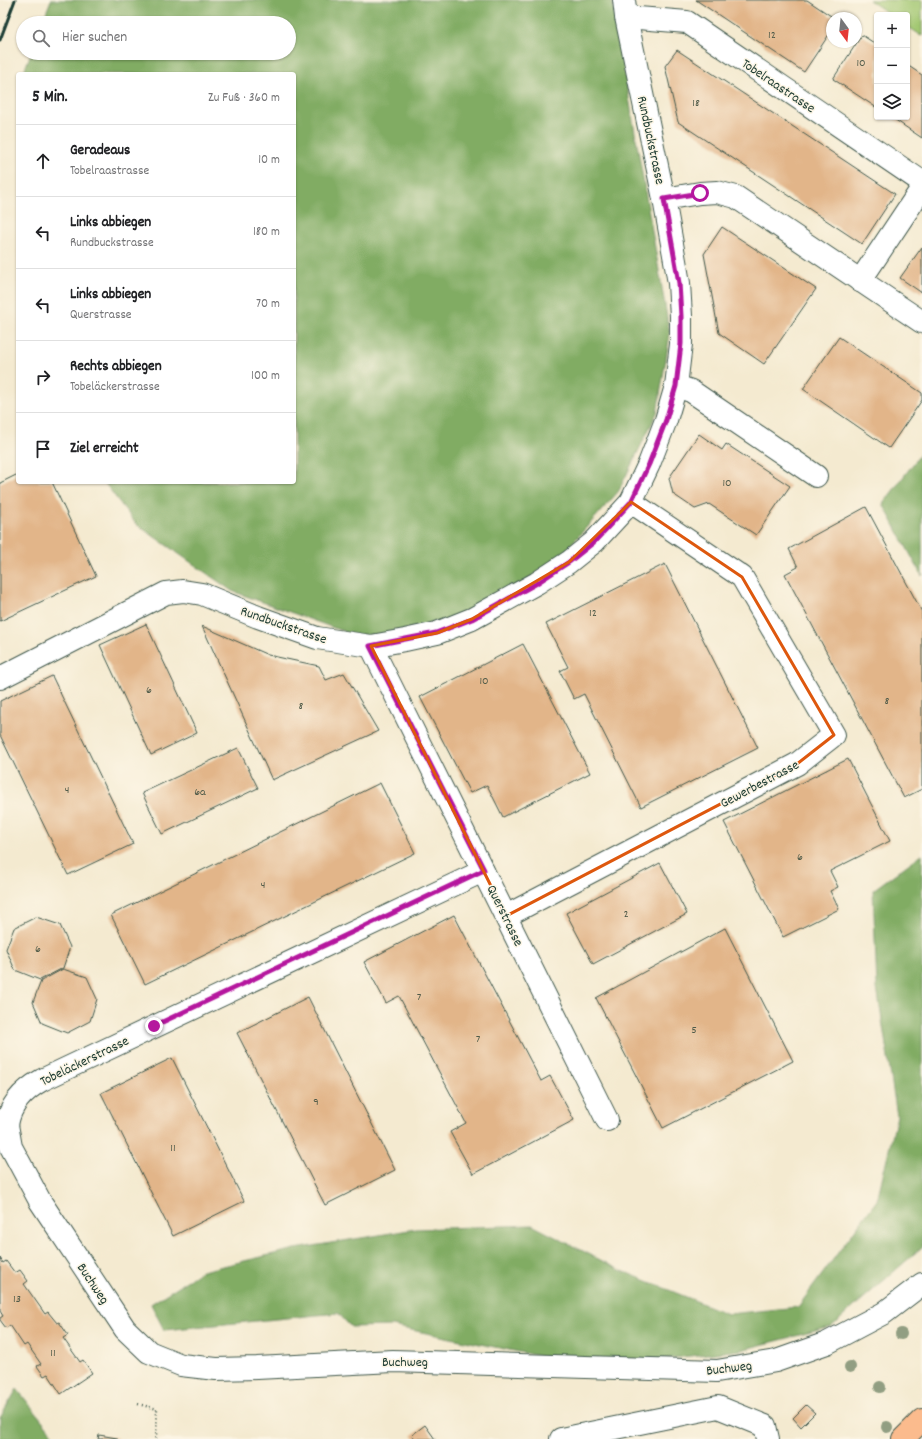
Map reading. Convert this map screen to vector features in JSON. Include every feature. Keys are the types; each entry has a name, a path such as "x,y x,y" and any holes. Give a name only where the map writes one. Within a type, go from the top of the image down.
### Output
{"main road":[{"path":"903,1439 922,1420"}],"street":[{"name":"Tobelraastrasse","path":"625,9 687,22 922,182"},
{"name":"Rundbuckstrasse","path":"0,678 166,593 183,591 202,594 258,617 317,638 370,646 436,633 472,619 537,583 569,562 594,542 631,502 649,464 666,420 676,386 681,344 679,283 664,199 625,9"},
{"path":"860,281 922,188"},
{"path":"664,199 700,193 717,192 736,198 922,322"},
{"path":"676,386 691,391 816,476"},
{"name":"Gewerbestrasse","path":"506,916 797,764 834,734 742,577 631,502"},
{"name":"Querstrasse","path":"370,646 484,870 607,1120"},
{"name":"Tobeläckerstrasse","path":"4,1123 11,1108 19,1097 30,1087 42,1080 484,870"},
{"name":"Buchweg","path":"4,1123 11,1147 40,1201 125,1329 149,1352 182,1364 216,1369 393,1360 717,1371 776,1361 827,1343 884,1313 922,1284"},
{"path":"561,1439 718,1408 765,1426 768,1439"}],"path":[{"path":"138,1404 156,1409 156,1439"}],"highlighted area":[{"path":"631,502 742,577 834,735 797,764 506,916 371,646 437,633 472,619 569,562"}],"green space":[{"path":"51,0 612,0 670,334 657,413 618,492 560,557 478,614 364,639 232,591 136,524 106,484 296,484 296,72 24,72 28,60 296,60 296,16 45,16"},
{"path":"869,0 922,0 922,36 910,28 910,12 887,12"},
{"path":"922,452 922,576 883,504"},
{"path":"922,854 922,1247 831,1327 741,1350 622,1364 563,1361 392,1326 351,1327 338,1313 164,1330 151,1304 202,1271 295,1249 415,1229 532,1225 620,1270 728,1314 798,1307 877,1200 897,1116 877,988 873,890"},
{"path":"17,1389 57,1439 0,1439 0,1418"}],"building":[{"path":"696,0 807,0 826,13 826,39 804,72"},
{"path":"862,35 874,43 874,106 833,79 853,48 862,48"},
{"path":"677,50 895,194 862,244 678,122 665,66"},
{"path":"910,67 922,75 922,138 895,120 910,120"},
{"path":"722,227 816,289 764,364 719,333 704,254"},
{"path":"922,247 922,293 900,278"},
{"path":"839,337 922,393 922,400 889,448 803,389"},
{"path":"699,434 722,450 726,444 790,486 756,535 709,504 695,509 673,494 669,478"},
{"path":"16,475 16,484 53,484 96,576 0,621 0,483"},
{"path":"866,507 922,612 922,789 904,798 785,574 798,567 789,549"},
{"path":"665,564 758,748 641,807 584,694 574,699 560,671 568,667 546,624"},
{"path":"146,624 197,733 151,755 100,645"},
{"path":"202,626 268,655 319,666 326,680 344,673 378,731 272,780"},
{"path":"523,644 590,773 503,817 487,785 470,793 420,697"},
{"path":"52,676 133,844 68,875 0,735 0,701"},
{"path":"238,748 258,788 162,834 142,793"},
{"path":"848,759 890,841 830,871 838,887 830,891 839,909 783,937 724,822"},
{"path":"380,783 415,853 145,984 111,915"},
{"path":"660,863 687,914 593,964 566,913"},
{"path":"454,915 541,1081 550,1076 574,1120 473,1174 450,1132 466,1123 399,996 386,1003 364,962"},
{"path":"36,917 60,925 70,947 63,968 40,980 15,970 6,949 14,928"},
{"path":"725,928 793,1061 663,1128 596,998"},
{"path":"63,969 87,977 97,999 90,1021 67,1033 42,1023 33,1002 41,981"},
{"path":"308,997 395,1170 325,1205 237,1033"},
{"path":"172,1058 244,1201 173,1236 101,1093"},
{"path":"0,1258 3,1263 6,1261 15,1273 20,1270 28,1281 24,1284 45,1314 48,1312 57,1323 59,1322 68,1335 63,1338 80,1362 83,1360 92,1373 61,1394 48,1374 44,1376 37,1366 41,1364 27,1344 24,1346 10,1325 6,1328 0,1320 3,1316 0,1311"},
{"path":"806,1405 815,1413 801,1427 793,1418"},
{"path":"425,1425 435,1439 415,1439 412,1435"},
{"path":"99,1435 117,1438 117,1439 98,1439"}],"railway":[{"path":"0,40 15,0"}],"route":[{"path":"154,1026 484,870 370,646 436,633 472,619 537,583 569,562 594,542 631,502 649,464 666,420 676,386 681,344 679,283 664,199 700,193"}]}
